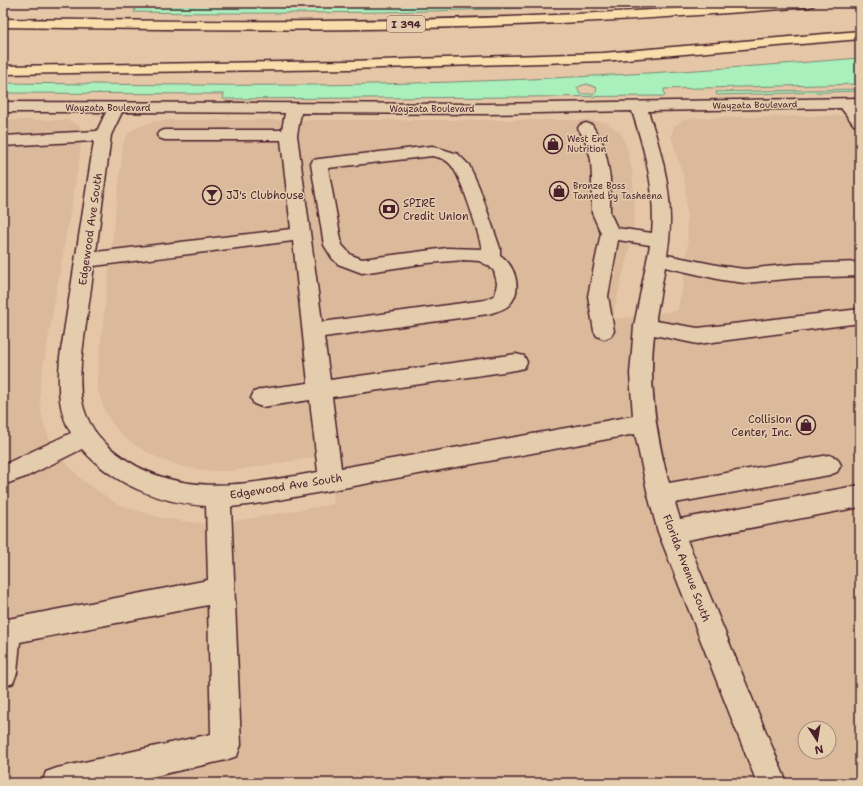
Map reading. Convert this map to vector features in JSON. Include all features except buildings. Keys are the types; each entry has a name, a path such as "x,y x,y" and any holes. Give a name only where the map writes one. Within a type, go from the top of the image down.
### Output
{"highway":[{"name":"I 394","path":"3,23 265,26 401,24 633,15 808,3"},
{"path":"3,70 358,64 602,57 860,35"},
{"path":"3,60 217,66"}],"street":[{"name":"Wayzata Boulevard","path":"3,107 294,109 639,107 853,103"},
{"path":"853,103 860,122"},
{"name":"Florida Avenue South","path":"639,107 655,162 662,215 658,250 644,326 641,374 645,423 660,495 671,532 772,783"},
{"name":"Edgewood Ave South","path":"116,108 104,135 69,387 71,406 76,422 85,436 102,456 120,470 145,482 190,495 234,496 331,480 645,423"},
{"path":"294,109 289,135 331,480"},
{"path":"586,128 595,144 601,178 601,213 610,233 598,296 604,332"},
{"path":"3,141 104,135"},
{"path":"165,135 289,135"},
{"path":"293,168 432,151 445,154 455,159 464,171 491,248 491,258"},
{"path":"313,331 488,307 502,300 506,288 507,278 502,267 491,258 456,254 362,266 348,262 339,255 333,245 319,164"},
{"path":"610,233 722,273 745,276 797,271 860,268"},
{"path":"86,260 301,234"},
{"path":"644,326 698,336 860,316"},
{"path":"262,398 516,362"},
{"path":"3,475 20,469 85,436"},
{"path":"660,495 829,465"},
{"path":"57,783 226,745 218,495"},
{"path":"671,532 860,496"},
{"path":"3,673 8,631 220,590"}],"shaded area":[{"path":"860,115 860,783 3,783 3,120 68,120 79,125 82,131 80,156 40,385 40,403 43,421 50,440 60,456 82,480 117,504 161,518 217,524 334,504 328,455 230,471 208,471 184,467 162,460 141,449 125,438 113,425 105,411 100,397 97,387 97,376 123,146 125,138 132,130 151,122 169,120 585,120 606,122 620,132 626,145 632,170 635,201 633,233 613,319 677,311 683,287 688,242 685,182 671,136 674,126 683,120 697,118"}],"green space":[{"path":"199,3 628,3 505,9 381,12 134,12 137,5 199,5"},
{"path":"860,58 860,84 664,89 665,96 223,99 224,94 3,93 3,83 236,85 382,84 519,80 655,73","holes":["587,84 597,88 596,92 593,94 580,94 577,88"]},
{"path":"860,89 860,91 717,95 716,92"}],"place":[{"name":"West End Nutrition","path":"553,144"},
{"name":"Bronze Boss Tanned by Tasheena","path":"559,191"},
{"name":"JJ's Clubhouse","path":"212,195"},
{"name":"SPIRE Credit Union","path":"389,209"},
{"name":"Collision Center, Inc.","path":"806,425"}]}
